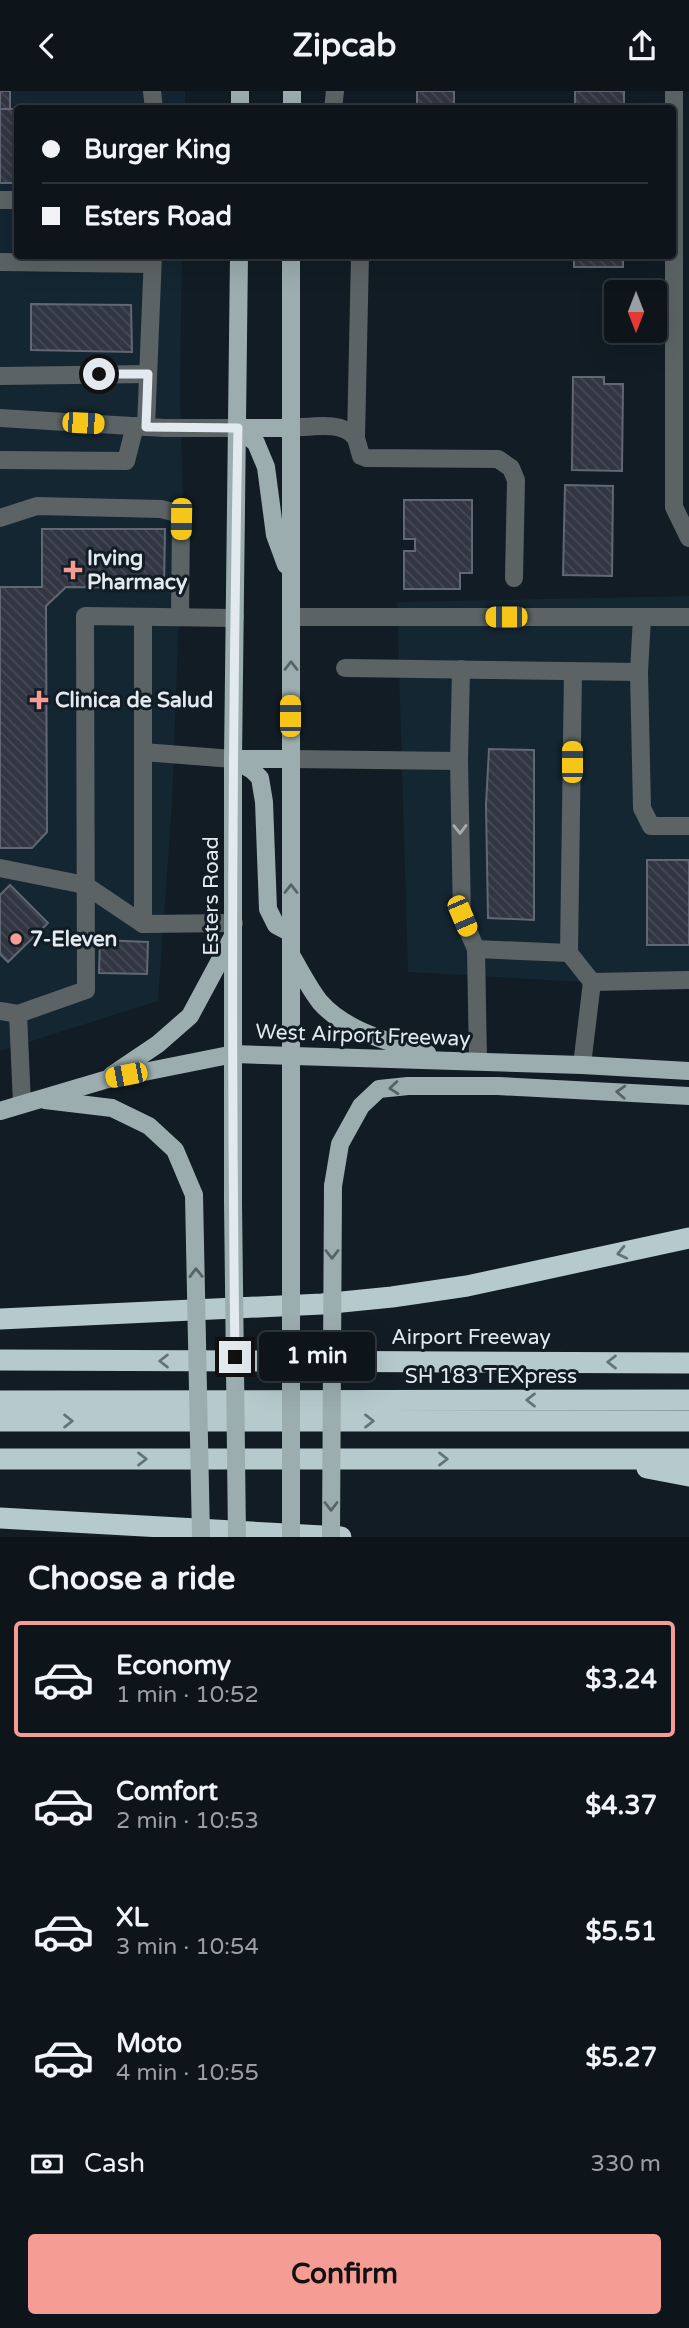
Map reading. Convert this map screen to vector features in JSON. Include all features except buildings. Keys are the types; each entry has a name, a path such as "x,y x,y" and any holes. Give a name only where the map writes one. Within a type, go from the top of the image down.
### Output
{"highway":[{"path":"0,1319 322,1304 392,1297 467,1286 689,1238"},
{"name":"Airport Freeway","path":"0,1360 686,1362"},
{"name":"SH 183 TEXpress","path":"0,1401 689,1400"},
{"path":"0,1422 689,1422"},
{"path":"0,1459 689,1459"},
{"path":"604,1459 689,1476"},
{"path":"0,1518 341,1537"}],"main road":[{"name":"Esters Road","path":"237,1537 233,1202 233,758 239,259"},
{"path":"290,1537 291,259"},
{"path":"238,428 290,428"},
{"path":"238,428 256,443 266,467 275,535 290,578"},
{"path":"233,758 290,759"},
{"path":"233,758 260,778 264,801 268,908 276,925 291,933"},
{"path":"104,1080 158,1044 190,1016 234,928"},
{"path":"291,955 321,1003 351,1026 382,1039 451,1060"},
{"name":"West Airport Freeway","path":"0,1111 104,1080 234,1053 689,1071"},
{"path":"331,1537 333,1186 340,1144 361,1106 379,1089 408,1086 498,1086 689,1096"},
{"path":"30,1101 112,1108 149,1126 174,1150 194,1195 201,1537"}],"street":[{"path":"674,91 682,132 674,506 689,538"},
{"path":"360,259 356,438 361,456 498,459 511,468 516,480 514,578"},
{"path":"0,262 153,260 148,374 140,427 126,461 0,460"},
{"path":"0,376 148,374"},
{"path":"0,418 140,427 238,428"},
{"path":"290,428 333,426 350,430 356,438"},
{"path":"0,518 37,506 161,509 177,513 181,519 180,617"},
{"path":"30,1101 9,1013 86,990 85,616 235,618"},
{"path":"143,617 143,924"},
{"path":"290,617 689,617"},
{"path":"642,617 639,673 642,808 651,826 689,826"},
{"path":"345,668 639,673"},
{"path":"461,669 459,761 462,916 476,949 478,1061"},
{"path":"573,671 569,953 592,982 582,1065"},
{"path":"143,753 233,758"},
{"path":"290,759 459,761"},
{"path":"0,868 86,885 143,924 234,928"},
{"path":"476,949 569,953"},
{"path":"592,982 689,980"}],"shaded area":[{"path":"0,91 185,91 185,105 14,105 14,259 182,259 180,393 183,501 172,805 158,1001 0,1051"},
{"path":"689,596 689,988 408,972 397,602"}],"place":[{"name":"Irving Pharmacy","path":"73,570"},
{"name":"Clinica de Salud","path":"39,700"},
{"name":"7-Eleven","path":"16,939"}],"route":[{"path":"99,374 148,374 146,427 238,428 233,758 235,1357"}]}
